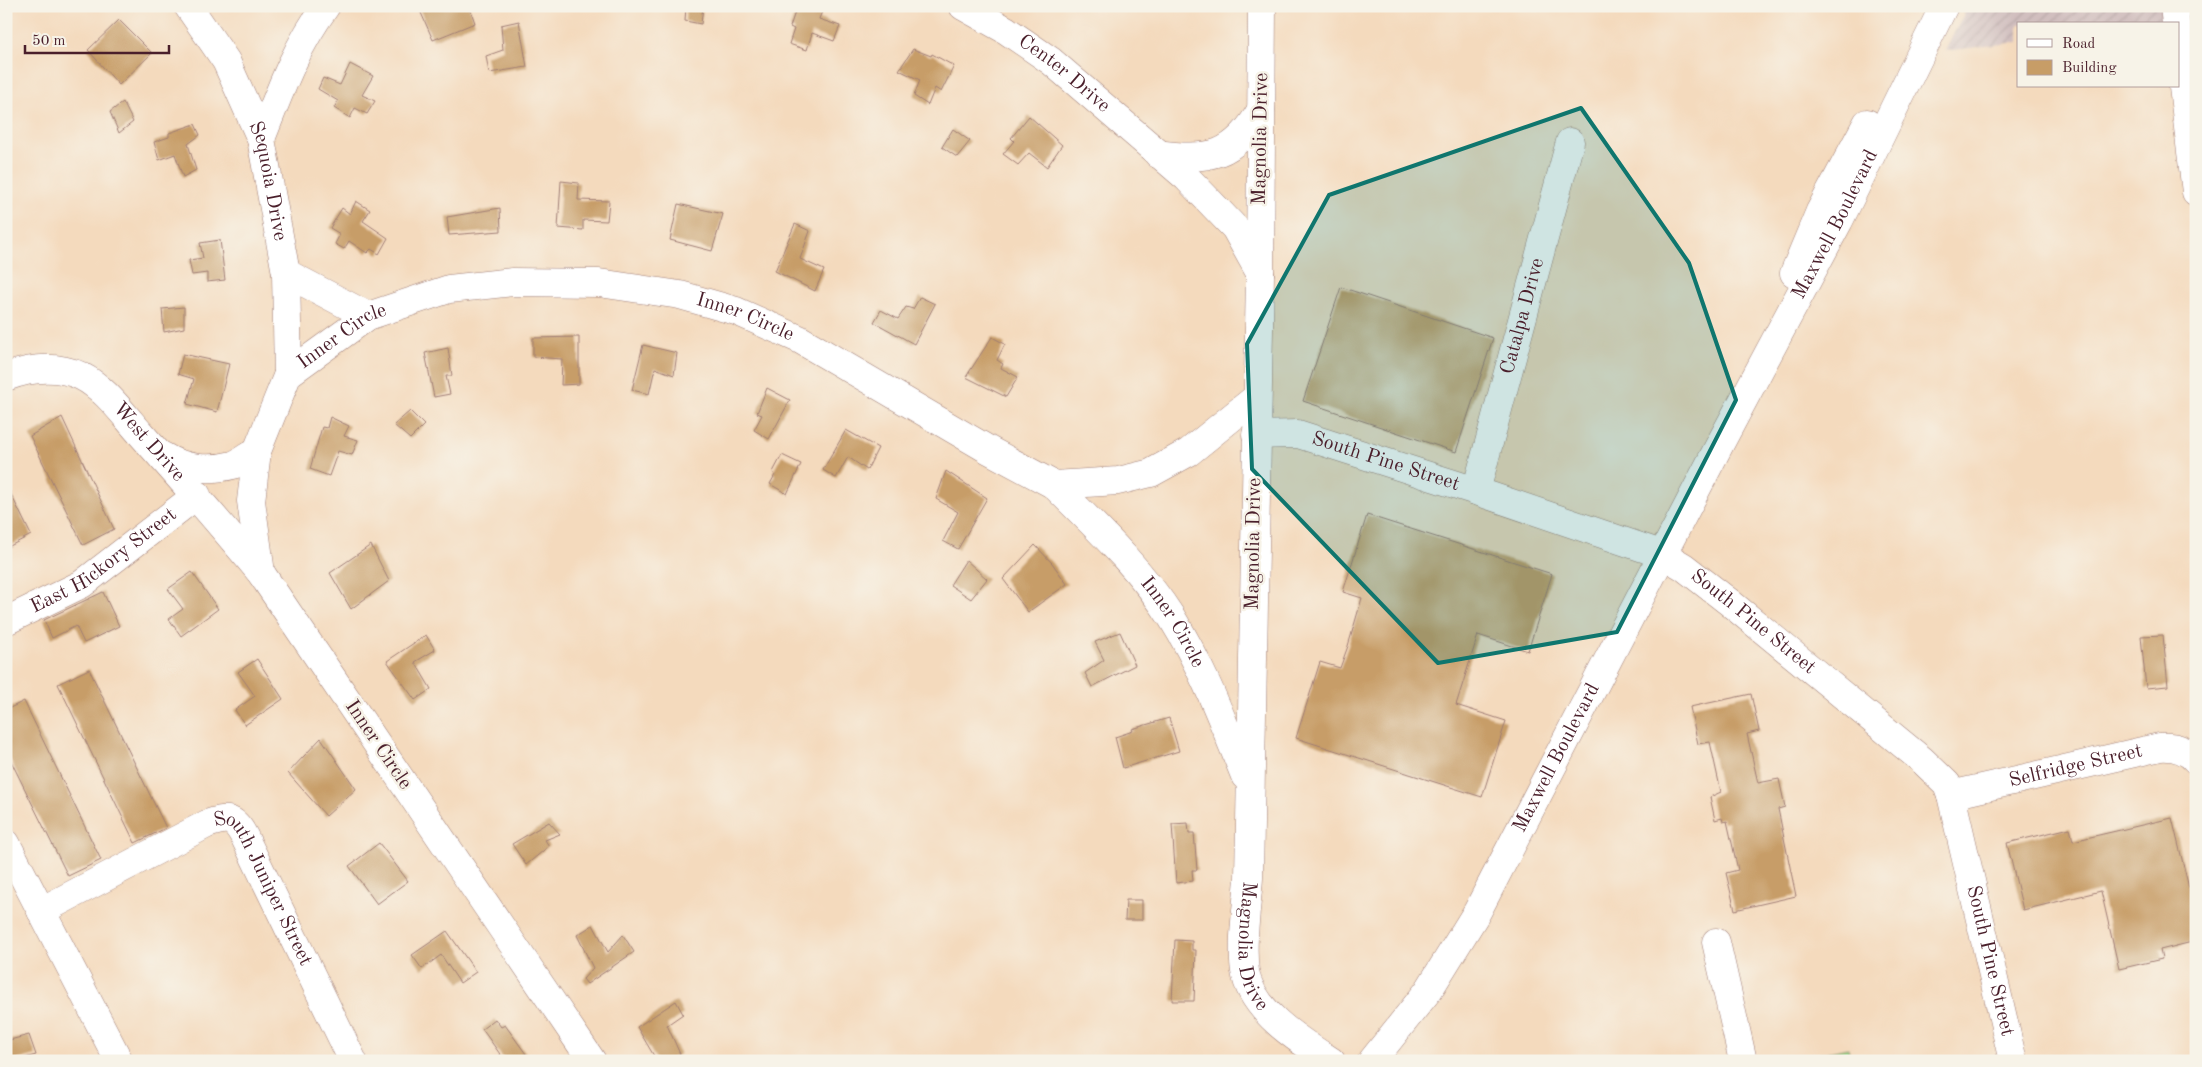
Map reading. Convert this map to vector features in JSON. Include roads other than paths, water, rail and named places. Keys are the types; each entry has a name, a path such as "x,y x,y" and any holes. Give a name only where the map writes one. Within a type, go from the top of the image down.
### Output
{"street":[{"name":"Sequoia Drive","path":"188,6 226,61 262,139 286,273 288,374"},
{"path":"262,139 296,53 309,29 326,6"},
{"name":"Center Drive","path":"963,6 1006,30 1051,61 1187,178 1235,228 1260,274"},
{"name":"Magnolia Drive","path":"1262,6 1258,397 1245,972 1262,1006 1273,1019 1324,1056"},
{"name":"Maxwell Boulevard","path":"1722,442 1820,212 1882,96 1906,42 1928,6"},
{"name":"Maxwell Boulevard","path":"1372,1061 1428,991 1477,912 1840,220 1944,6"},
{"path":"2174,6 2176,22"},
{"path":"2180,36 2196,36"},
{"path":"2180,62 2196,192"},
{"path":"1158,154 1188,158 1210,156 1222,151 1236,143 1250,130 1261,110"},
{"name":"Catalpa Drive","path":"1476,491 1570,142"},
{"path":"286,273 368,316"},
{"name":"Inner Circle","path":"592,1061 261,573 251,501 257,450 288,374 368,316 449,289 513,282 599,283 680,294 736,311 799,338 989,450 1054,485 1129,561 1172,618 1201,670 1250,787"},
{"name":"West Drive","path":"6,377 26,370 43,369 66,372 81,376 105,394 197,495 261,573"},
{"path":"1054,485 1118,481 1151,472 1189,452 1258,397"},
{"name":"South Pine Street","path":"1256,435 1298,434 1476,491 1664,555 1684,567 1729,602 1922,760 1947,784 1951,795 2013,1061"},
{"path":"158,452 174,463 192,468 234,464 257,450"},
{"name":"East Hickory Street","path":"6,622 82,584 197,495"},
{"name":"Selfridge Street","path":"1951,795 2160,747 2170,746 2184,750 2190,753 2196,760"},
{"name":"South Juniper Street","path":"41,911 207,824 220,819 230,820 238,824 354,1061"},
{"path":"6,844 119,1061"},
{"path":"1716,942 1743,1061"}]}
